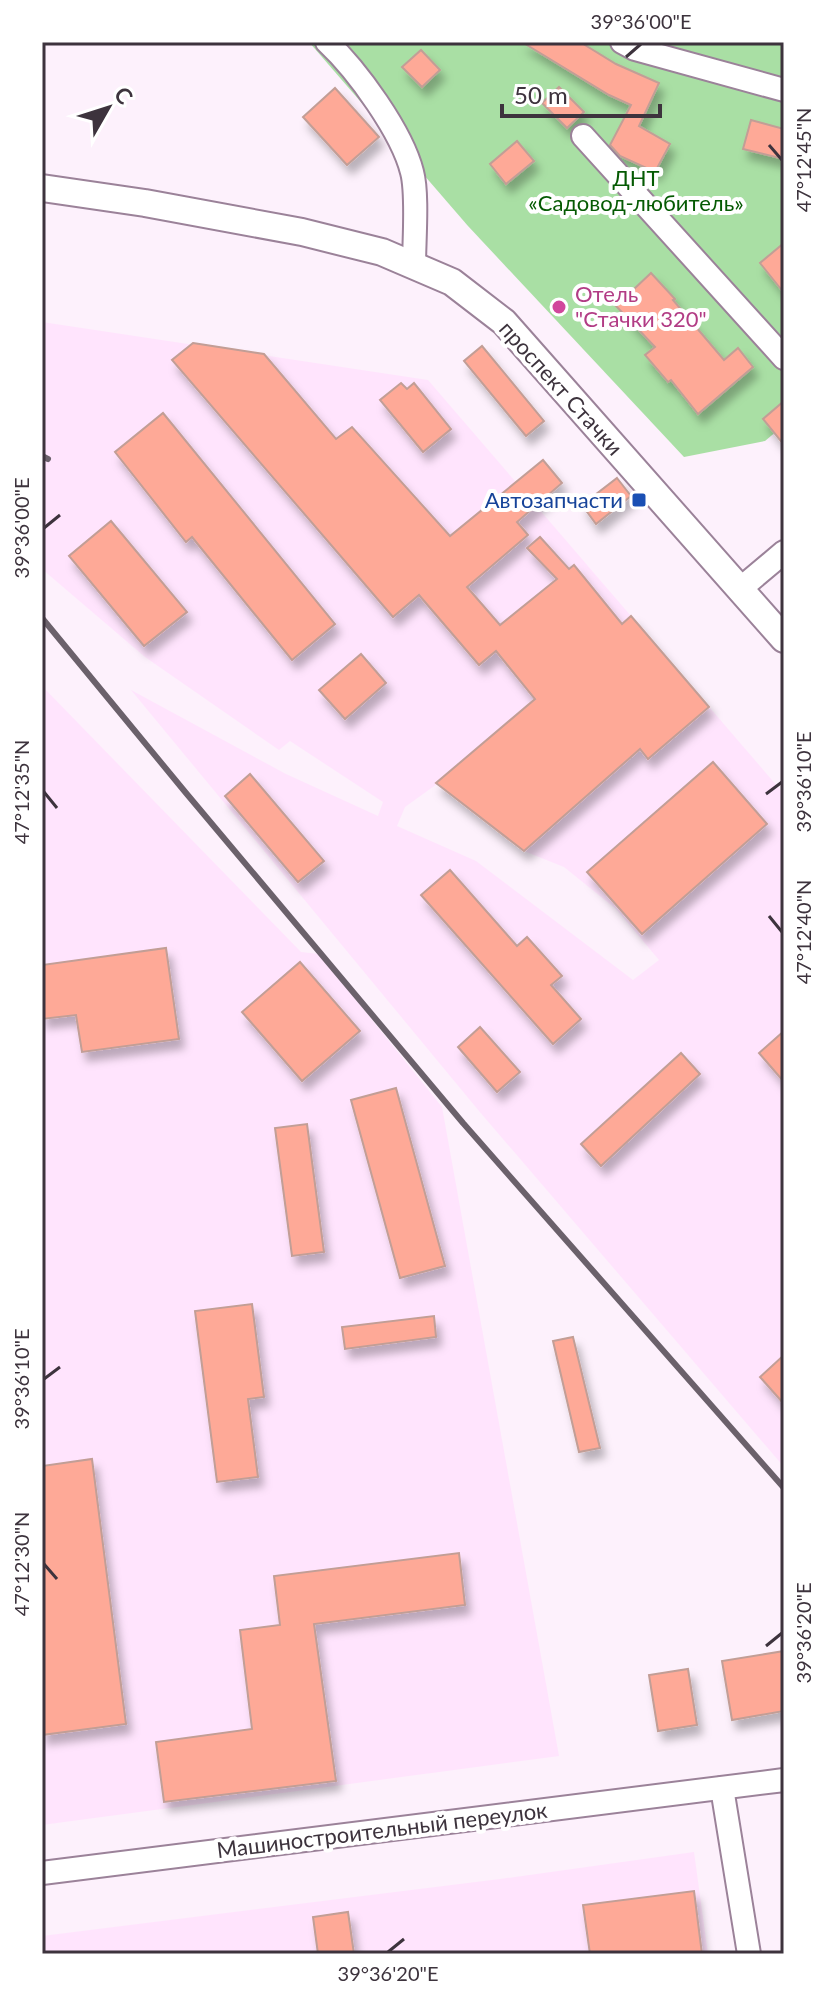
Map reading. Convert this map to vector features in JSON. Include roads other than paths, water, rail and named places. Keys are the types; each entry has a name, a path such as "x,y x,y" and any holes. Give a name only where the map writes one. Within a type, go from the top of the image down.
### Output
{"street":[{"path":"327,42 345,59 400,139 413,174 414,266"},
{"path":"622,42 635,49 667,50 784,90"},
{"path":"583,136 784,358"},
{"name":"проспект Стачки","path":"42,188 302,232 382,252 452,282 504,322 784,639"},
{"path":"740,589 784,552"},
{"name":"Машиностроительный переулок","path":"42,1873 784,1780"},
{"path":"722,1788 749,1954"}],"railway":[{"path":"42,456 48,459"},
{"path":"42,618 463,1123 784,1488"}],"place":[{"name":"Отель \"Стачки 320\"","path":"559,307"},
{"name":"Автозапчасти","path":"639,500"}],"park label":[{"name":"ДНТ «Садовод-любитель»","path":"636,190"}]}
